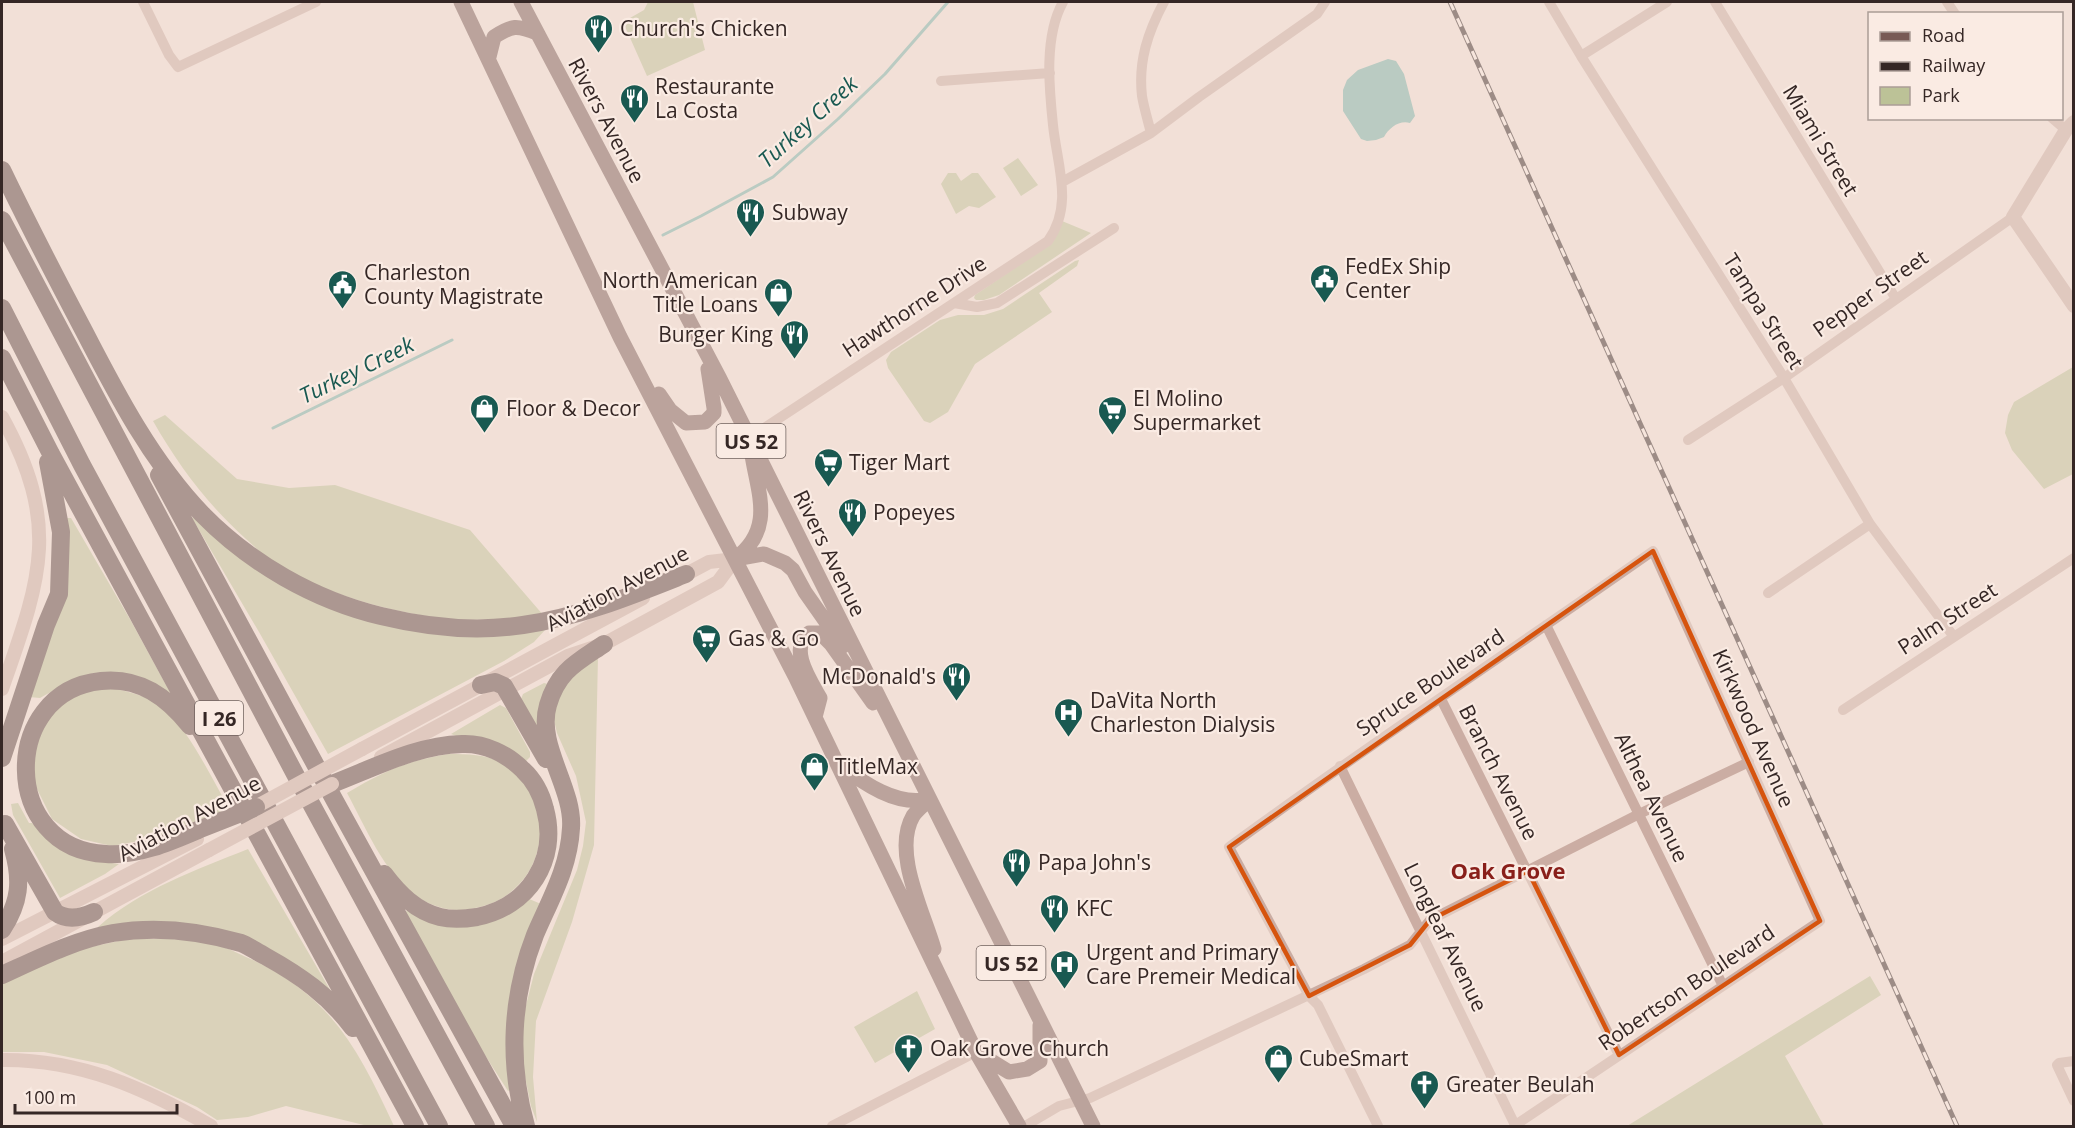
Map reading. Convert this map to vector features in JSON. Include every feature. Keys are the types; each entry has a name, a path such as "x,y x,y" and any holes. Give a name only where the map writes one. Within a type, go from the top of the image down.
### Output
{"highway":[{"path":"2,170 110,383 514,1126"},
{"name":"I 26","path":"2,220 295,774 486,1126"},
{"name":"I 26","path":"2,308 82,465 439,1126"},
{"path":"2,358 51,454 415,1126"},
{"path":"2,758 46,625 59,594 61,552 61,532 51,472 12,378"},
{"path":"110,383 156,456 201,513 257,560 274,571 347,607 396,620 438,626 523,626 597,608 686,574"},
{"path":"526,1126 517,1087 514,1020 529,953 567,858 572,825 559,770 548,741 547,709 558,680 568,669 604,644"},
{"path":"238,798 180,713 167,700 129,681 106,680 83,684 52,701 37,720 25,750 22,770 24,782 30,802 40,819 48,829 66,842 94,853 118,854 138,851 200,833 256,807"},
{"path":"481,685 495,682 507,689 563,789"},
{"path":"473,744 500,753 516,763 532,778 542,797 547,817 549,835 547,853 532,884 521,896 494,913 456,919 441,917 424,911 403,897 392,885 333,792 371,766 418,751 473,744"},
{"path":"3,819 55,912 68,918 85,916 94,912"},
{"path":"2,930 11,915 19,878 3,819"},
{"path":"2,975 74,944 104,935 135,930 177,930 242,944 289,970 317,988 330,1000 355,1031 401,1101"}],"main road":[{"name":"US 52","path":"461,2 620,337 815,717 976,1052 1019,1126"},
{"name":"Rivers Avenue","path":"521,2 704,349 1093,1126"},
{"path":"489,57 494,38 506,30 520,26 537,33"},
{"path":"620,337 670,410 681,420 691,424 705,422 714,413 713,393 704,349"},
{"path":"735,559 749,544 760,523 761,516 762,503 749,438"},
{"path":"735,559 764,554 779,559 793,570 805,592 876,692"},
{"path":"815,717 820,698 809,677 799,649 803,638 813,632 820,633 831,644 902,745"},
{"path":"837,762 880,790 908,800 920,802 929,799"},
{"path":"929,799 914,814 909,823 906,841 907,864 930,933 942,983"},
{"path":"976,1052 1009,1072 1027,1069 1040,1060 1040,1022"}],"street":[{"path":"143,2 169,55 178,67 316,2"},
{"name":"Hawthorne Drive","path":"749,438 1048,241 1057,228 1062,207 1062,182 1053,125 1049,54 1059,9 1063,2"},
{"path":"1151,133 1142,97 1142,62 1150,28 1164,2"},
{"path":"1062,182 1151,133 1317,14 1325,2"},
{"name":"Tampa Street","path":"1549,2 1784,378 1870,524 1953,637"},
{"path":"1581,56 1667,2"},
{"name":"Miami Street","path":"1715,2 1896,299"},
{"path":"941,81 1050,73"},
{"path":"2070,126 2013,217 2073,306"},
{"name":"Pepper Street","path":"1688,440 1784,378 2013,217"},
{"path":"954,303 977,307 997,303 1114,228"},
{"path":"2,417 23,459 33,487 40,541 33,596 2,689"},
{"path":"1768,593 1870,524"},
{"name":"Spruce Boulevard","path":"1309,996 1229,848 1340,766 1441,699 1653,550"},
{"name":"Kirkwood Avenue","path":"1653,550 1820,921"},
{"name":"Palm Street","path":"1843,710 2073,558"},
{"name":"Aviation Avenue","path":"256,807 709,562 735,559"},
{"name":"Aviation Avenue","path":"371,766 568,656 604,644 718,582 735,559"},
{"name":"Althea Avenue","path":"1546,625 1723,986"},
{"name":"Branch Avenue","path":"1441,699 1620,1055"},
{"path":"1025,1126 1059,1106 1090,1098 1309,996 1410,945 1430,920 1639,814 1749,762"},
{"name":"Longleaf Avenue","path":"1340,766 1514,1126"},
{"name":"Aviation Avenue","path":"2,962 209,850 333,792"},
{"name":"Aviation Avenue","path":"2,939 200,833"},
{"name":"Robertson Boulevard","path":"1514,1126 1820,921"},
{"path":"1309,996 1318,1005 1378,1126"},
{"path":"832,1126 976,1052"},
{"path":"2,1060 47,1061 92,1071 149,1093 211,1126"},
{"path":"2073,1061 2056,1065 2073,1101"}],"highlighted area":[{"path":"1653,551 1820,921 1619,1055 1528,871 1430,920 1410,945 1309,996 1229,847"}],"green space":[{"path":"648,2 693,2 705,50 647,76 623,22 644,10"},
{"path":"1018,158 1038,185 1021,196 1003,168"},
{"path":"948,173 956,173 961,181 972,173 978,173 996,197 979,208 969,206 956,214 941,184"},
{"path":"1062,221 1091,233 999,295 984,300 974,298 975,295 1044,248"},
{"path":"1079,260 1077,266 1039,293 1052,312 975,364 948,412 930,423 924,421 888,368 886,360 891,352 940,320 958,315 984,315 1003,309"},
{"path":"2073,367 2073,474 2044,489 2012,450 2005,433 2008,415 2014,402"},
{"path":"165,415 237,479 289,488 335,485 470,530 544,616 464,620 430,617 358,600 333,592 289,572 270,560 246,539 195,484 153,421"},
{"path":"196,515 337,611 545,630 534,642 504,661 328,754 192,518"},
{"path":"67,518 71,518 171,694 118,672 94,673 72,680 40,698 29,697"},
{"path":"598,656 594,845 572,922 536,1021 533,1077 537,1122 531,1106 523,1067 523,1017 534,974 577,870 586,822 576,776 557,733 553,716 559,695 569,675"},
{"path":"544,683 548,684 539,731 521,699 523,694"},
{"path":"98,686 141,696 163,708 190,741 229,808 155,838 112,846 81,839 52,819 35,785 32,750 52,710 79,693"},
{"path":"500,705 506,708 530,752 530,757 525,762 451,734"},
{"path":"449,754 483,756 502,763 522,780 534,800 540,823 539,845 532,867 518,885 499,900 475,908 452,910 436,906 415,895 404,886 376,848 347,793 396,768"},
{"path":"18,803 29,823 61,847 93,860 119,864 60,898 13,815 11,804"},
{"path":"248,849 336,1000 271,951 98,927 151,891"},
{"path":"527,898 541,904 508,1091 479,1046 405,912 409,910 436,924"},
{"path":"128,939 176,939 223,947 253,960 303,991 323,1009 355,1050 394,1126 368,1126 286,1106 248,1117 217,1120 197,1107 107,1065 44,1052 2,1052 2,981 81,949"},
{"path":"1870,976 1881,995 1785,1056 1824,1126 1627,1126"},
{"path":"917,991 935,1029 875,1063 854,1027"}],"water":[{"path":"1388,59 1396,61 1404,74 1415,116 1410,123 1395,126 1384,137 1367,141 1361,139 1343,111 1343,90 1347,80 1358,70"}],"waterway":[{"name":"Turkey Creek","path":"663,235 773,177 885,74 948,2"},
{"name":"Turkey Creek","path":"273,428 452,340"}],"railway":[{"path":"1450,2 1957,1126"}],"place":[{"name":"Church's Chicken","path":"599,54"},
{"name":"Restaurante La Costa","path":"634,124"},
{"name":"Subway","path":"751,238"},
{"name":"FedEx Ship Center","path":"1324,304"},
{"name":"Charleston County Magistrate","path":"343,310"},
{"name":"North American Title Loans","path":"779,318"},
{"name":"Burger King","path":"794,360"},
{"name":"Floor & Decor","path":"485,434"},
{"name":"El Molino Supermarket","path":"1112,436"},
{"name":"Tiger Mart","path":"828,488"},
{"name":"Popeyes","path":"852,538"},
{"name":"Gas & Go","path":"707,664"},
{"name":"McDonald's","path":"957,702"},
{"name":"DaVita North Charleston Dialysis","path":"1069,738"},
{"name":"TitleMax","path":"814,792"},
{"name":"Papa John's","path":"1017,888"},
{"name":"KFC","path":"1055,934"},
{"name":"Urgent and Primary Care Premeir Medical","path":"1065,990"},
{"name":"Oak Grove Church","path":"909,1074"},
{"name":"CubeSmart","path":"1278,1084"},
{"name":"Greater Beulah","path":"1425,1110"}],"district":[{"name":"Oak Grove","path":"1508,870"}]}
